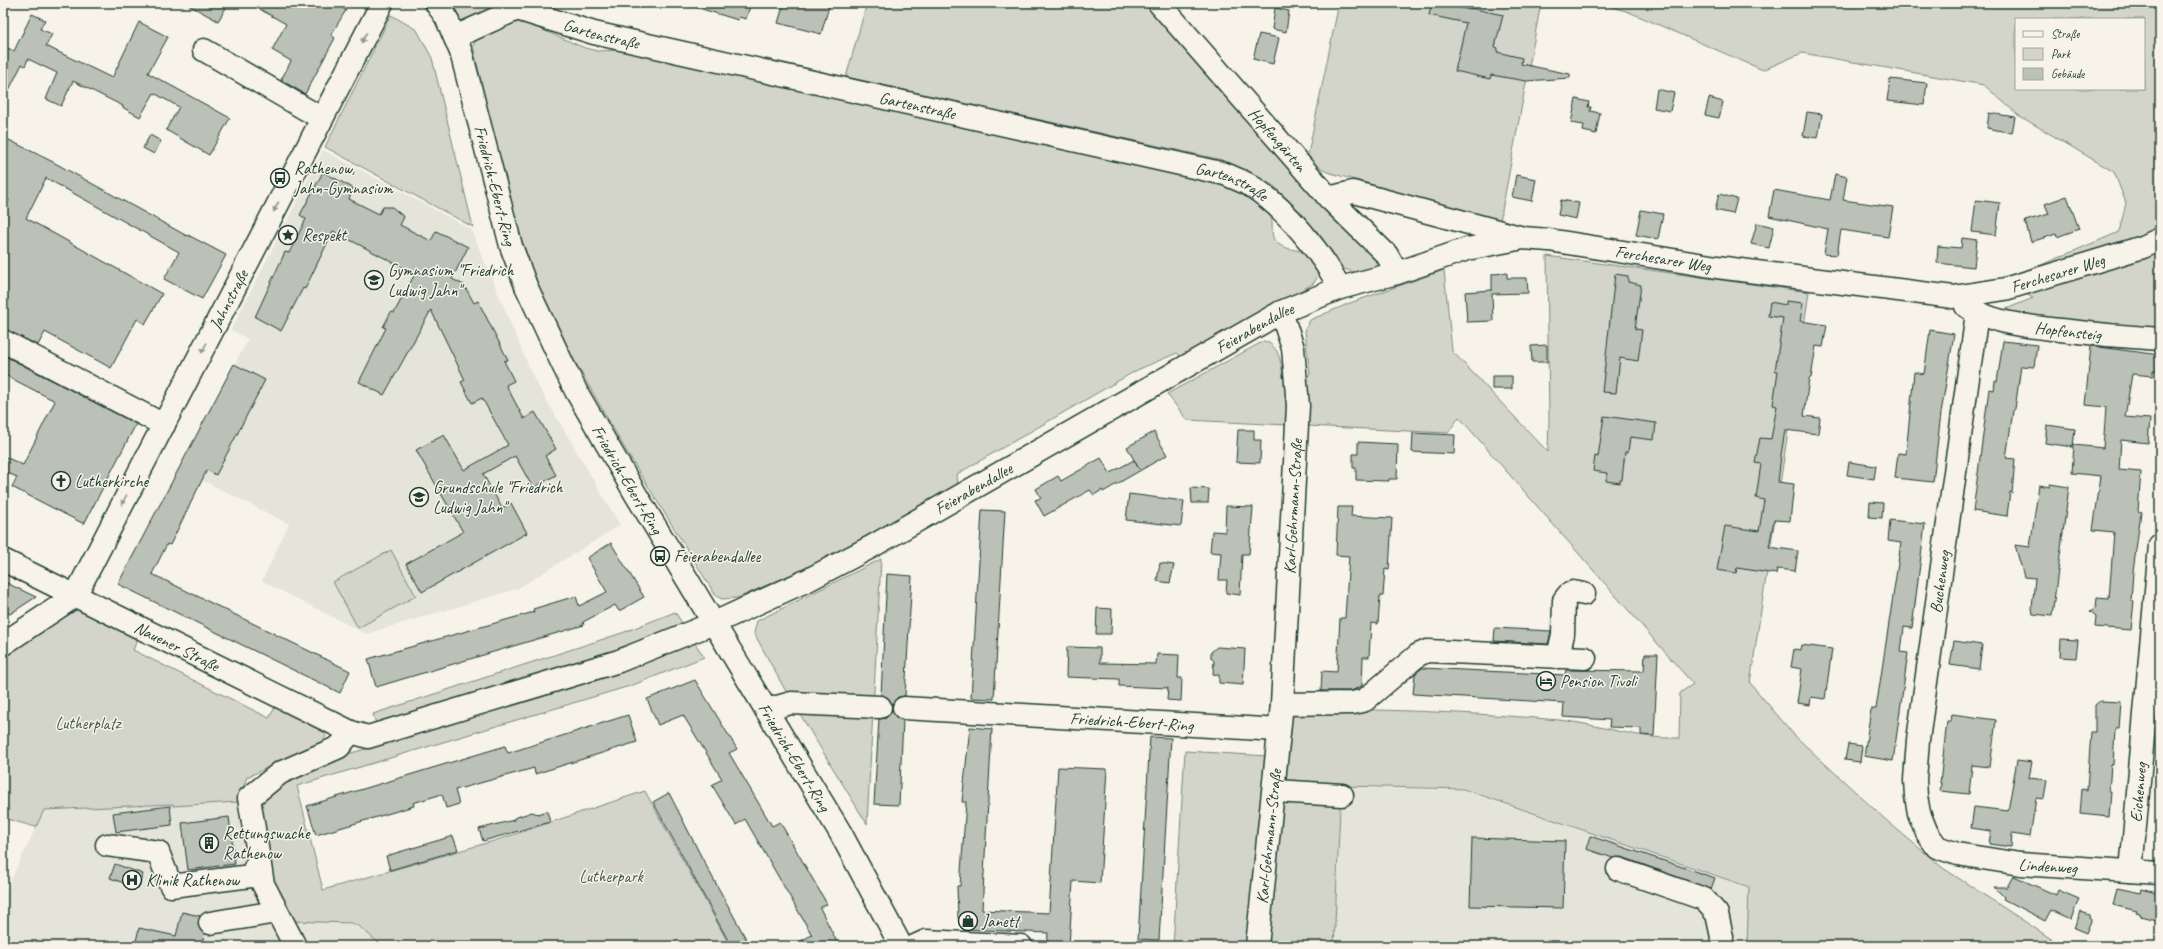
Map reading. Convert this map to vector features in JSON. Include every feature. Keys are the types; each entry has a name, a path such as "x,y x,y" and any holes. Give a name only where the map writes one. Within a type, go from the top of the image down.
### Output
{"street":[{"name":"Jahnstraße","path":"75,596 321,118 382,3"},
{"name":"Friedrich-Ebert-Ring","path":"436,3 455,37 461,52 500,211 511,246 526,286 576,391 840,832 901,946"},
{"name":"Hopfengärten","path":"1159,3 1329,198 1386,255 1388,276"},
{"name":"Gartenstraße","path":"455,37 517,9 594,33 1225,174 1250,185 1270,200 1331,271 1340,288"},
{"path":"204,50 321,118"},
{"path":"1329,198 1353,192 1523,238"},
{"name":"Ferchesarer Weg","path":"1388,276 1467,249 1523,238 1549,240 1717,267 1953,297 2005,289 2135,250 2160,239"},
{"name":"Feierabendallee","path":"351,732 368,737 485,703 619,661 714,623 808,580 871,547 1281,312 1340,288 1388,276"},
{"name":"Ferchesarer Weg","path":"1953,297 1977,313"},
{"name":"Karl-Gehrmann-Straße","path":"1257,946 1275,791 1282,704 1298,406 1293,348 1281,312"},
{"name":"Hopfensteig","path":"1977,313 2015,324 2107,335 2160,339"},
{"name":"Buchenweg","path":"1937,847 1927,833 1919,813 1916,796 1916,767 1977,313"},
{"path":"3,341 164,425"},
{"name":"Eichenweg","path":"2131,871 2160,546"},
{"name":"Nauener Straße","path":"3,560 351,732"},
{"path":"1558,657 1563,634 1564,600 1573,592 1584,594"},
{"path":"3,644 75,596"},
{"path":"1282,704 1353,703 1365,700 1418,655 1427,651 1585,658"},
{"path":"766,710 791,703 880,707"},
{"name":"Friedrich-Ebert-Ring","path":"904,708 1279,730"},
{"path":"295,946 276,912 263,884 248,798 280,773 339,747 351,732"},
{"path":"1275,791 1342,795"},
{"path":"106,844 158,852 171,886 252,876 258,861"},
{"name":"Lindenweg","path":"1937,847 1957,854 2020,864 2160,873"},
{"path":"1618,869 1704,899 1717,914 1722,937 1721,946"},
{"path":"210,923 276,912"},
{"path":"915,946 926,942 1021,946"}],"shaded area":[{"path":"323,150 471,229 534,379 620,525 517,589 366,634 262,581 289,524 180,469 248,339 231,330"},
{"path":"1342,787 1463,790 1749,888 1747,946 1334,946"},
{"name":"Klinik Rathenow","path":"238,802 247,863 342,922 359,926 382,946 3,946 3,897 44,810 173,804 173,806"}],"green space":[{"path":"450,3 495,3 498,6 461,22"},
{"path":"867,3 1153,3 1386,267 1360,274 1338,267 1291,204 1274,186 1222,160 846,77"},
{"path":"1339,3 1541,3 1500,221 1327,172 1307,159"},
{"path":"1598,3 2160,3 2160,332 1994,314 2033,298 2003,281 2119,232 2126,203 2114,172 2018,115 1984,85 1802,53 1763,70 1629,12"},
{"path":"391,15 417,30 432,58 473,227 325,147"},
{"path":"518,21 524,22 585,48 597,51 619,50 1233,185 1254,197 1268,211 1272,220 1273,238 1277,243 1284,247 1307,253 1319,274 1314,283 1182,358 1177,353 1137,370 957,474 958,487 804,569 737,598 722,599 716,596 628,454 574,360 533,273 510,206 473,46 476,40"},
{"path":"1547,256 1809,292 1750,683 1795,736 1887,821 1943,868 2062,946 1747,946 1749,887 1463,789 1341,786 1334,946 1173,946 1185,751 1284,757 1288,709 1424,712 1525,717 1574,722 1649,737 1679,738 1680,693 1693,684 1459,417 1448,433 1187,420 1167,394 1264,341 1269,343 1277,351 1283,378 1310,375 1305,331 1310,320 1350,303 1444,270 1452,351 1548,452"},
{"path":"391,550 416,596 358,628 333,582"},
{"path":"881,559 867,824 784,688 754,633 757,621"},
{"name":"Lutherplatz","path":"73,607 80,607 139,636 133,650 269,718 277,704 321,726 326,736 320,744 247,777 238,802 173,806 173,804 44,810 36,827 3,818 3,656"},
{"name":"Lutherpark","path":"675,612 704,657 633,685 297,786 323,890 497,840 645,791 730,946 382,946 359,926 351,923 291,921 275,890 260,798 298,771 324,761 382,744 373,714 622,633"}],"building":[{"path":"185,3 229,3 218,21"},
{"path":"249,3 334,3 346,10 331,35 335,38 305,94 281,80 291,61 272,50 286,24"},
{"path":"692,3 751,3 746,19 739,17 738,20 692,6"},
{"path":"784,3 830,3 821,34 778,23"},
{"path":"1432,3 1442,3 1470,10 1470,8 1503,15 1495,47 1498,48 1497,52 1522,58 1521,64 1570,74 1570,78 1526,81 1491,75 1490,79 1455,71 1466,23 1429,15"},
{"path":"1275,8 1289,11 1286,32 1272,29"},
{"path":"32,14 45,20 40,29 52,34 46,46 112,78 139,22 168,37 148,73 230,118 209,155 166,130 179,107 154,93 140,117 122,107 123,106 73,81 61,106 46,99 57,73 28,59 25,66 22,64 3,102 3,46 14,51"},
{"path":"1259,34 1279,38 1273,64 1253,59"},
{"path":"1890,79 1927,83 1924,105 1887,101"},
{"path":"1657,89 1674,93 1670,111 1654,108"},
{"path":"1709,98 1723,102 1719,118 1705,115"},
{"path":"1576,99 1589,102 1588,107 1591,107 1590,111 1600,113 1596,134 1583,131 1584,125 1571,123"},
{"path":"1807,112 1822,114 1818,138 1803,136"},
{"path":"1989,113 2015,117 2012,133 1987,128"},
{"path":"150,135 161,141 154,154 143,148"},
{"path":"3,137 53,162 187,236 188,235 226,255 202,299 164,279 179,252 46,178 26,218 162,294 145,324 137,319 111,368 45,332 38,345 3,329 3,212 9,200 3,197"},
{"path":"323,172 353,188 349,199 379,214 383,207 392,207 404,217 400,225 431,241 436,231 468,247 452,279 464,285 474,303 478,301 508,360 504,361 514,381 506,385 524,419 535,412 556,449 545,456 556,475 533,488 515,456 483,474 502,508 511,503 527,533 422,592 406,564 463,532 416,450 444,435 464,470 508,445 482,398 472,403 461,382 465,380 431,310 384,395 359,382 386,328 383,327 391,312 394,313 415,274 333,231 305,289 303,288 281,331 255,317 285,252 289,253 306,219 300,215"},
{"path":"1835,174 1847,177 1843,200 1893,207 1888,237 1841,230 1837,255 1824,254 1828,229 1769,216 1774,190 1830,200"},
{"path":"1516,175 1536,179 1532,201 1512,197"},
{"path":"1719,194 1737,199 1733,214 1715,210"},
{"path":"2067,196 2079,229 2057,237 2056,234 2031,242 2025,221 2049,214 2045,204"},
{"path":"1561,200 1579,203 1576,219 1558,215"},
{"path":"1976,200 2000,203 1996,235 1972,232"},
{"path":"1641,210 1663,214 1658,239 1636,235"},
{"path":"1757,223 1774,227 1769,248 1751,244"},
{"path":"1962,238 1977,240 1974,267 1937,263 1938,246 1961,248"},
{"path":"1507,273 1507,278 1527,278 1528,293 1492,294 1493,321 1467,322 1465,292 1492,290 1492,274"},
{"path":"1615,274 1628,276 1628,282 1641,285 1635,329 1642,330 1638,361 1620,358 1616,393 1602,392"},
{"path":"1786,301 1803,303 1800,321 1827,325 1823,347 1816,346 1811,378 1809,378 1804,416 1820,418 1818,434 1785,430 1778,482 1794,484 1790,521 1774,520 1769,547 1798,551 1795,571 1777,569 1776,574 1737,568 1736,573 1717,570 1725,526 1759,531 1764,500 1756,498 1761,464 1755,463 1760,438 1771,439 1777,406 1773,405 1778,371 1775,371 1783,318 1768,316 1770,302 1786,305"},
{"path":"1930,330 1954,334 1941,413 1933,482 1895,478 1898,453 1906,454 1914,372 1924,374"},
{"path":"2003,341 2037,345 2034,367 2021,366 2015,409 2013,411 2006,458 2015,459 2012,493 2010,492 2007,516 1973,511 1989,389 1994,390 1995,381 1997,382"},
{"path":"1547,345 1547,362 1532,362 1531,346"},
{"path":"2091,346 2160,355 2160,372 2153,371 2153,376 2132,374 2125,417 2150,419 2148,443 2121,440 2119,470 2141,472 2138,511 2141,512 2133,572 2131,601 2134,601 2131,630 2095,627 2096,616 2090,611 2096,607 2097,598 2109,599 2114,532 2093,530 2101,476 2072,473 2074,445 2103,448 2106,407 2085,405"},
{"path":"3,355 136,424 84,524 12,487 17,477 3,471 3,456 23,465 55,401 3,374"},
{"path":"234,364 265,380 216,475 207,470 170,545 167,544 152,574 350,671 340,693 118,584"},
{"path":"1492,376 1512,376 1512,389 1492,389"},
{"path":"1604,416 1656,423 1654,440 1630,437 1628,452 1625,452 1622,480 1620,480 1620,483 1606,481 1607,473 1593,471 1595,456 1598,457"},
{"path":"2047,425 2075,429 2073,447 2045,443"},
{"path":"1238,430 1254,430 1254,440 1261,440 1260,463 1236,462"},
{"path":"1154,432 1167,455 1103,492 1102,490 1094,495 1090,490 1044,516 1035,500 1041,498 1036,489 1058,476 1061,481 1101,458 1110,473 1134,460 1139,469 1127,447"},
{"path":"1413,433 1455,435 1454,454 1412,452"},
{"path":"1358,442 1398,444 1397,479 1389,479 1389,481 1356,480 1356,468 1353,468 1353,454 1358,454"},
{"path":"1849,462 1876,466 1874,479 1847,475"},
{"path":"2050,484 2069,487 2052,616 2033,614 2032,608 2035,578 2024,577 2015,545 2030,547 2039,485 2050,487"},
{"path":"1191,488 1209,489 1208,503 1192,503"},
{"path":"1129,494 1184,501 1181,526 1126,520"},
{"path":"1870,502 1883,503 1882,518 1869,517"},
{"path":"1226,506 1253,507 1249,554 1242,554 1240,595 1226,593 1227,580 1219,580 1221,553 1210,552 1212,531 1225,532"},
{"path":"1338,507 1352,507 1351,516 1392,518 1389,570 1385,569 1383,596 1380,596 1378,624 1371,623 1369,657 1363,657 1362,686 1351,691 1321,691 1322,671 1337,672 1340,618 1345,618 1349,556 1336,555"},
{"path":"982,510 1005,511 994,699 971,698"},
{"path":"1890,520 1925,524 1912,628 1904,627 1901,652 1908,653 1893,761 1864,756 1871,709 1876,709 1901,543 1888,541"},
{"path":"611,543 644,597 619,611 615,605 583,622 584,625 376,687 368,659 534,612 533,609 576,596 579,606 607,592 587,558"},
{"path":"1160,563 1174,565 1170,583 1157,581"},
{"path":"887,574 912,576 905,696 898,697 892,705 887,697 881,695"},
{"path":"3,581 36,597 10,614 3,611"},
{"path":"1097,608 1112,609 1111,634 1096,634"},
{"path":"1495,628 1551,632 1548,644 1494,641"},
{"path":"2061,639 2078,640 2076,658 2060,657"},
{"path":"1954,641 1982,645 1979,669 1950,665"},
{"path":"1801,645 1832,649 1825,699 1811,697 1810,705 1797,703 1802,669 1791,667 1794,649 1800,650"},
{"path":"1067,647 1100,648 1100,663 1156,664 1157,654 1179,655 1178,678 1182,678 1181,701 1167,700 1168,688 1119,686 1119,679 1066,677"},
{"path":"1217,647 1245,649 1243,685 1219,683 1219,675 1213,674 1214,661 1211,658 1211,652"},
{"path":"1645,654 1658,654 1654,736 1641,735 1641,728 1609,727 1610,720 1563,717 1564,703 1413,694 1415,674 1422,668 1565,675 1566,670 1644,671"},
{"path":"695,680 737,749 729,753 772,826 780,822 827,904 820,908 839,946 791,946 812,935 745,819 736,825 712,785 722,779 683,715 658,725 647,699"},
{"path":"2100,701 2121,702 2119,728 2115,728 2113,765 2111,765 2109,817 2080,814 2082,789 2087,790 2091,732 2095,732 2095,705"},
{"path":"892,710 897,718 903,720 899,805 874,804 879,719 886,718"},
{"path":"1952,714 1996,720 1990,767 1972,765 1969,794 1940,791 1947,721 1951,721"},
{"path":"628,715 637,742 535,774 534,768 455,790 459,804 446,808 442,794 413,803 414,806 316,835 307,806 505,746 508,753"},
{"path":"970,727 992,729 982,910 1049,913 1058,767 1107,769 1100,883 1073,881 1069,946 1047,946 1048,933 963,929 961,925 958,918 957,886 960,886 966,802 962,802"},
{"path":"1150,737 1171,738 1159,940 1138,939"},
{"path":"1848,744 1862,746 1860,762 1845,760"},
{"path":"2017,760 2032,762 2029,778 2047,780 2044,799 2036,798 2030,837 2012,834 2011,847 1989,844 1991,831 1971,828 1974,807 2008,811"},
{"path":"669,793 702,858 750,946 731,946 653,802"},
{"path":"170,806 172,825 116,832 113,813"},
{"path":"547,811 550,822 483,841 479,829 514,820 514,818 532,812 538,814"},
{"name":"Rettungswache Rathenow","path":"229,817 235,864 188,870 182,823"},
{"path":"453,836 458,850 390,870 386,856"},
{"path":"1590,836 1715,878 1711,889 1622,857 1613,858 1586,849"},
{"path":"1472,838 1565,841 1563,908 1470,906"},
{"path":"115,864 143,874 138,888 110,878"},
{"path":"2013,876 2056,895 2058,890 2079,899 2071,919 2051,910 2045,921 2003,899 2004,897 1994,887 2007,887"},
{"path":"2117,888 2141,893 2142,889 2160,894 2160,921 2140,916 2140,914 2136,913 2137,911 2113,905"},
{"path":"182,912 200,916 198,925 204,934 202,946 135,946 139,928 176,936"},
{"path":"2081,912 2090,915 2091,921 2086,933 2074,928"}],"place":[{"name":"Rathenow, Jahn-Gymnasium","path":"280,178"},
{"name":"Respekt","path":"288,235"},
{"name":"Gymnasium \"Friedrich Ludwig Jahn\"","path":"374,280"},
{"name":"Lutherkirche","path":"61,481"},
{"name":"Grundschule \"Friedrich Ludwig Jahn\"","path":"419,497"},
{"name":"Feierabendallee","path":"660,556"},
{"name":"Pension Tivoli","path":"1546,681"},
{"name":"Rettungswache Rathenow","path":"209,843"},
{"name":"Klinik Rathenow","path":"132,880"},
{"name":"Janett","path":"968,921"}]}
